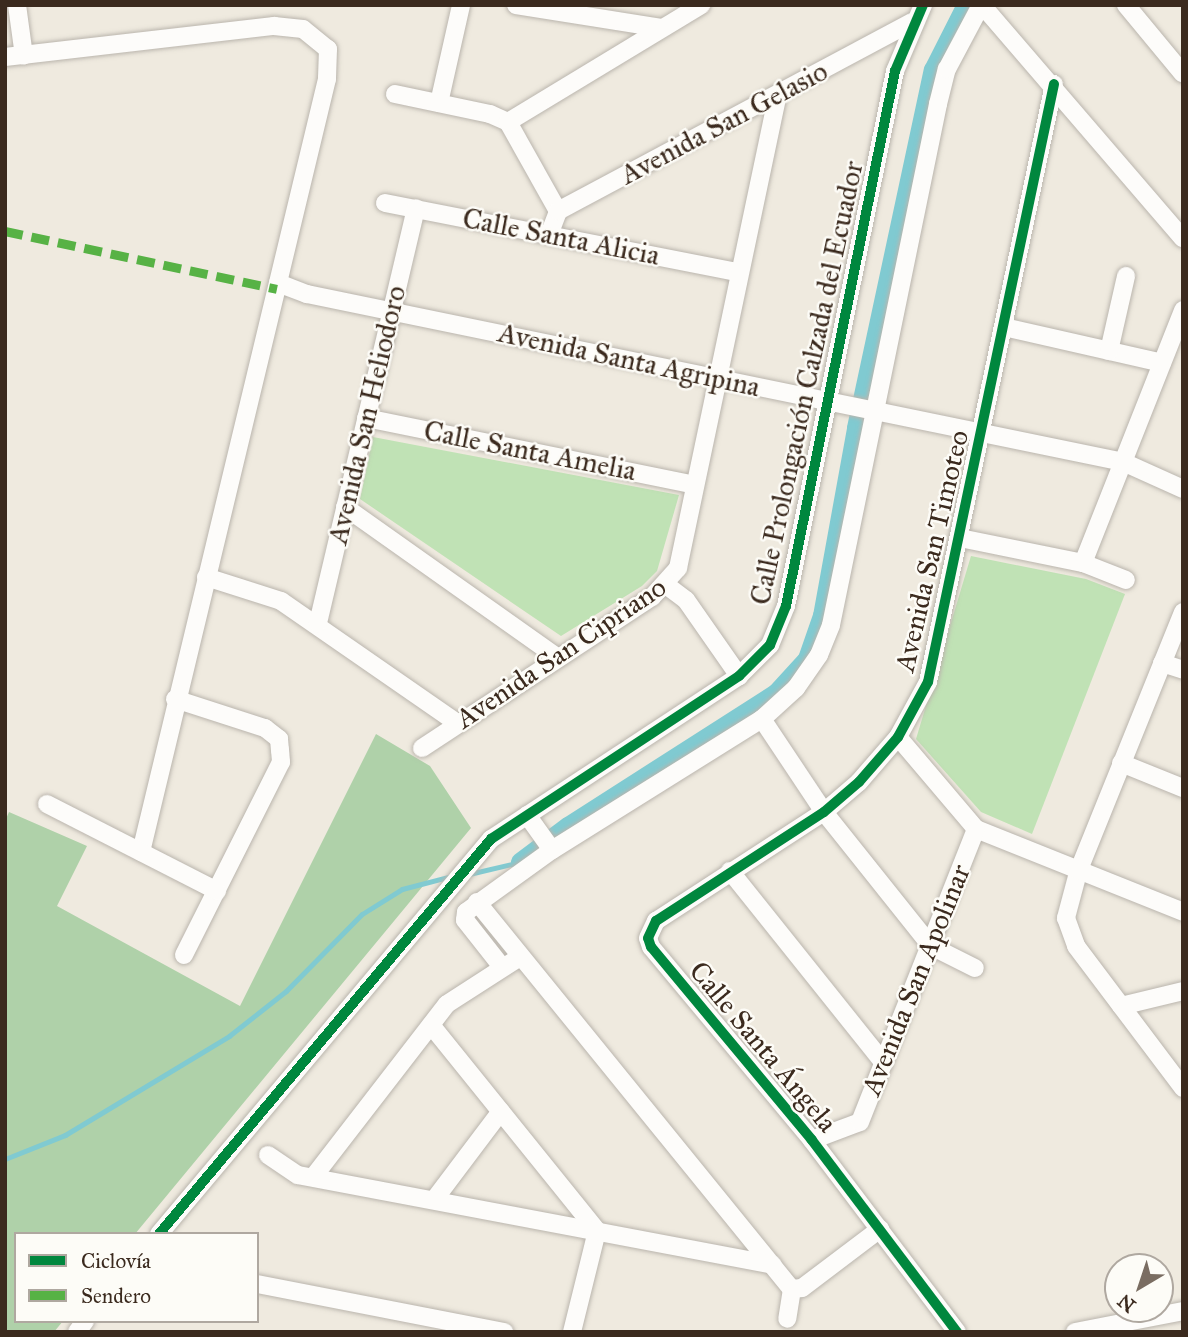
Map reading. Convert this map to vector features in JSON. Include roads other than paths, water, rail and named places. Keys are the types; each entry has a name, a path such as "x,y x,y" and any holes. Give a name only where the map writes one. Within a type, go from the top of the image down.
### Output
{"street":[{"path":"18,5 24,57"},
{"path":"439,103 461,5"},
{"path":"516,5 661,28"},
{"path":"508,122 701,5"},
{"name":"Calle Prolongación Calzada del Ecuador","path":"161,1232 491,839 739,676 762,655 780,625 832,403 894,71 912,22 923,5"},
{"path":"502,967 465,920 466,912 552,850 762,719 806,675 831,625 869,409 947,69 981,5 1054,84 1183,239"},
{"path":"1126,5 1183,74"},
{"name":"Avenida San Gelasio","path":"558,211 912,22"},
{"path":"5,57 24,57 274,26 303,29 321,40 328,49 327,79 175,699 141,852"},
{"name":"Avenida San Timoteo","path":"669,912 824,812 867,775 898,737 928,682 1054,84"},
{"path":"395,94 508,122 558,211 549,235"},
{"name":"Avenida San Cipriano","path":"422,748 666,585 681,558 737,272 778,94"},
{"name":"Calle Santa Alicia","path":"385,203 737,272"},
{"name":"Avenida San Heliodoro","path":"318,623 416,208"},
{"path":"1110,351 1126,276"},
{"name":"Avenida Santa Agripina","path":"278,283 307,294 1123,462 1183,489"},
{"path":"1083,563 1183,310"},
{"path":"1004,327 1162,363"},
{"name":"Calle Santa Amelia","path":"366,418 694,485"},
{"path":"345,507 557,657"},
{"path":"960,538 1083,563 1126,580"},
{"path":"206,577 281,601 318,623 457,723"},
{"path":"666,585 686,600 739,676"},
{"path":"1183,612 1079,869 1067,907 1068,929 1121,1006 1183,1088"},
{"path":"1162,663 1183,670"},
{"path":"175,699 265,728 279,738 281,762 184,955"},
{"path":"762,719 824,812 931,946 975,968"},
{"path":"898,737 976,829 1183,912"},
{"path":"1121,764 1183,788"},
{"path":"47,804 217,891"},
{"path":"527,815 552,850"},
{"name":"Avenida San Apolinar","path":"812,1140 857,1125 976,829"},
{"path":"730,871 884,1063"},
{"path":"477,902 792,1289 787,1319"},
{"name":"Calle Santa Ángela","path":"669,912 650,931 651,947 812,1140 957,1332"},
{"path":"314,1177 447,1004 520,957"},
{"path":"1121,1006 1183,991"},
{"path":"431,1025 597,1231"},
{"path":"434,1200 501,1111"},
{"path":"268,1155 290,1172 773,1265"},
{"path":"792,1289 802,1287 880,1229"},
{"path":"572,1332 597,1231"},
{"path":"259,1284 478,1330 504,1332"},
{"path":"1077,1332 1183,1311"}],"waterway":[{"path":"520,862 568,826 776,693 807,659 822,616 856,428 933,70 966,5"},
{"path":"469,874 520,862"},
{"path":"5,1159 65,1135 229,1036 286,991 362,914 402,889 452,876"}]}
